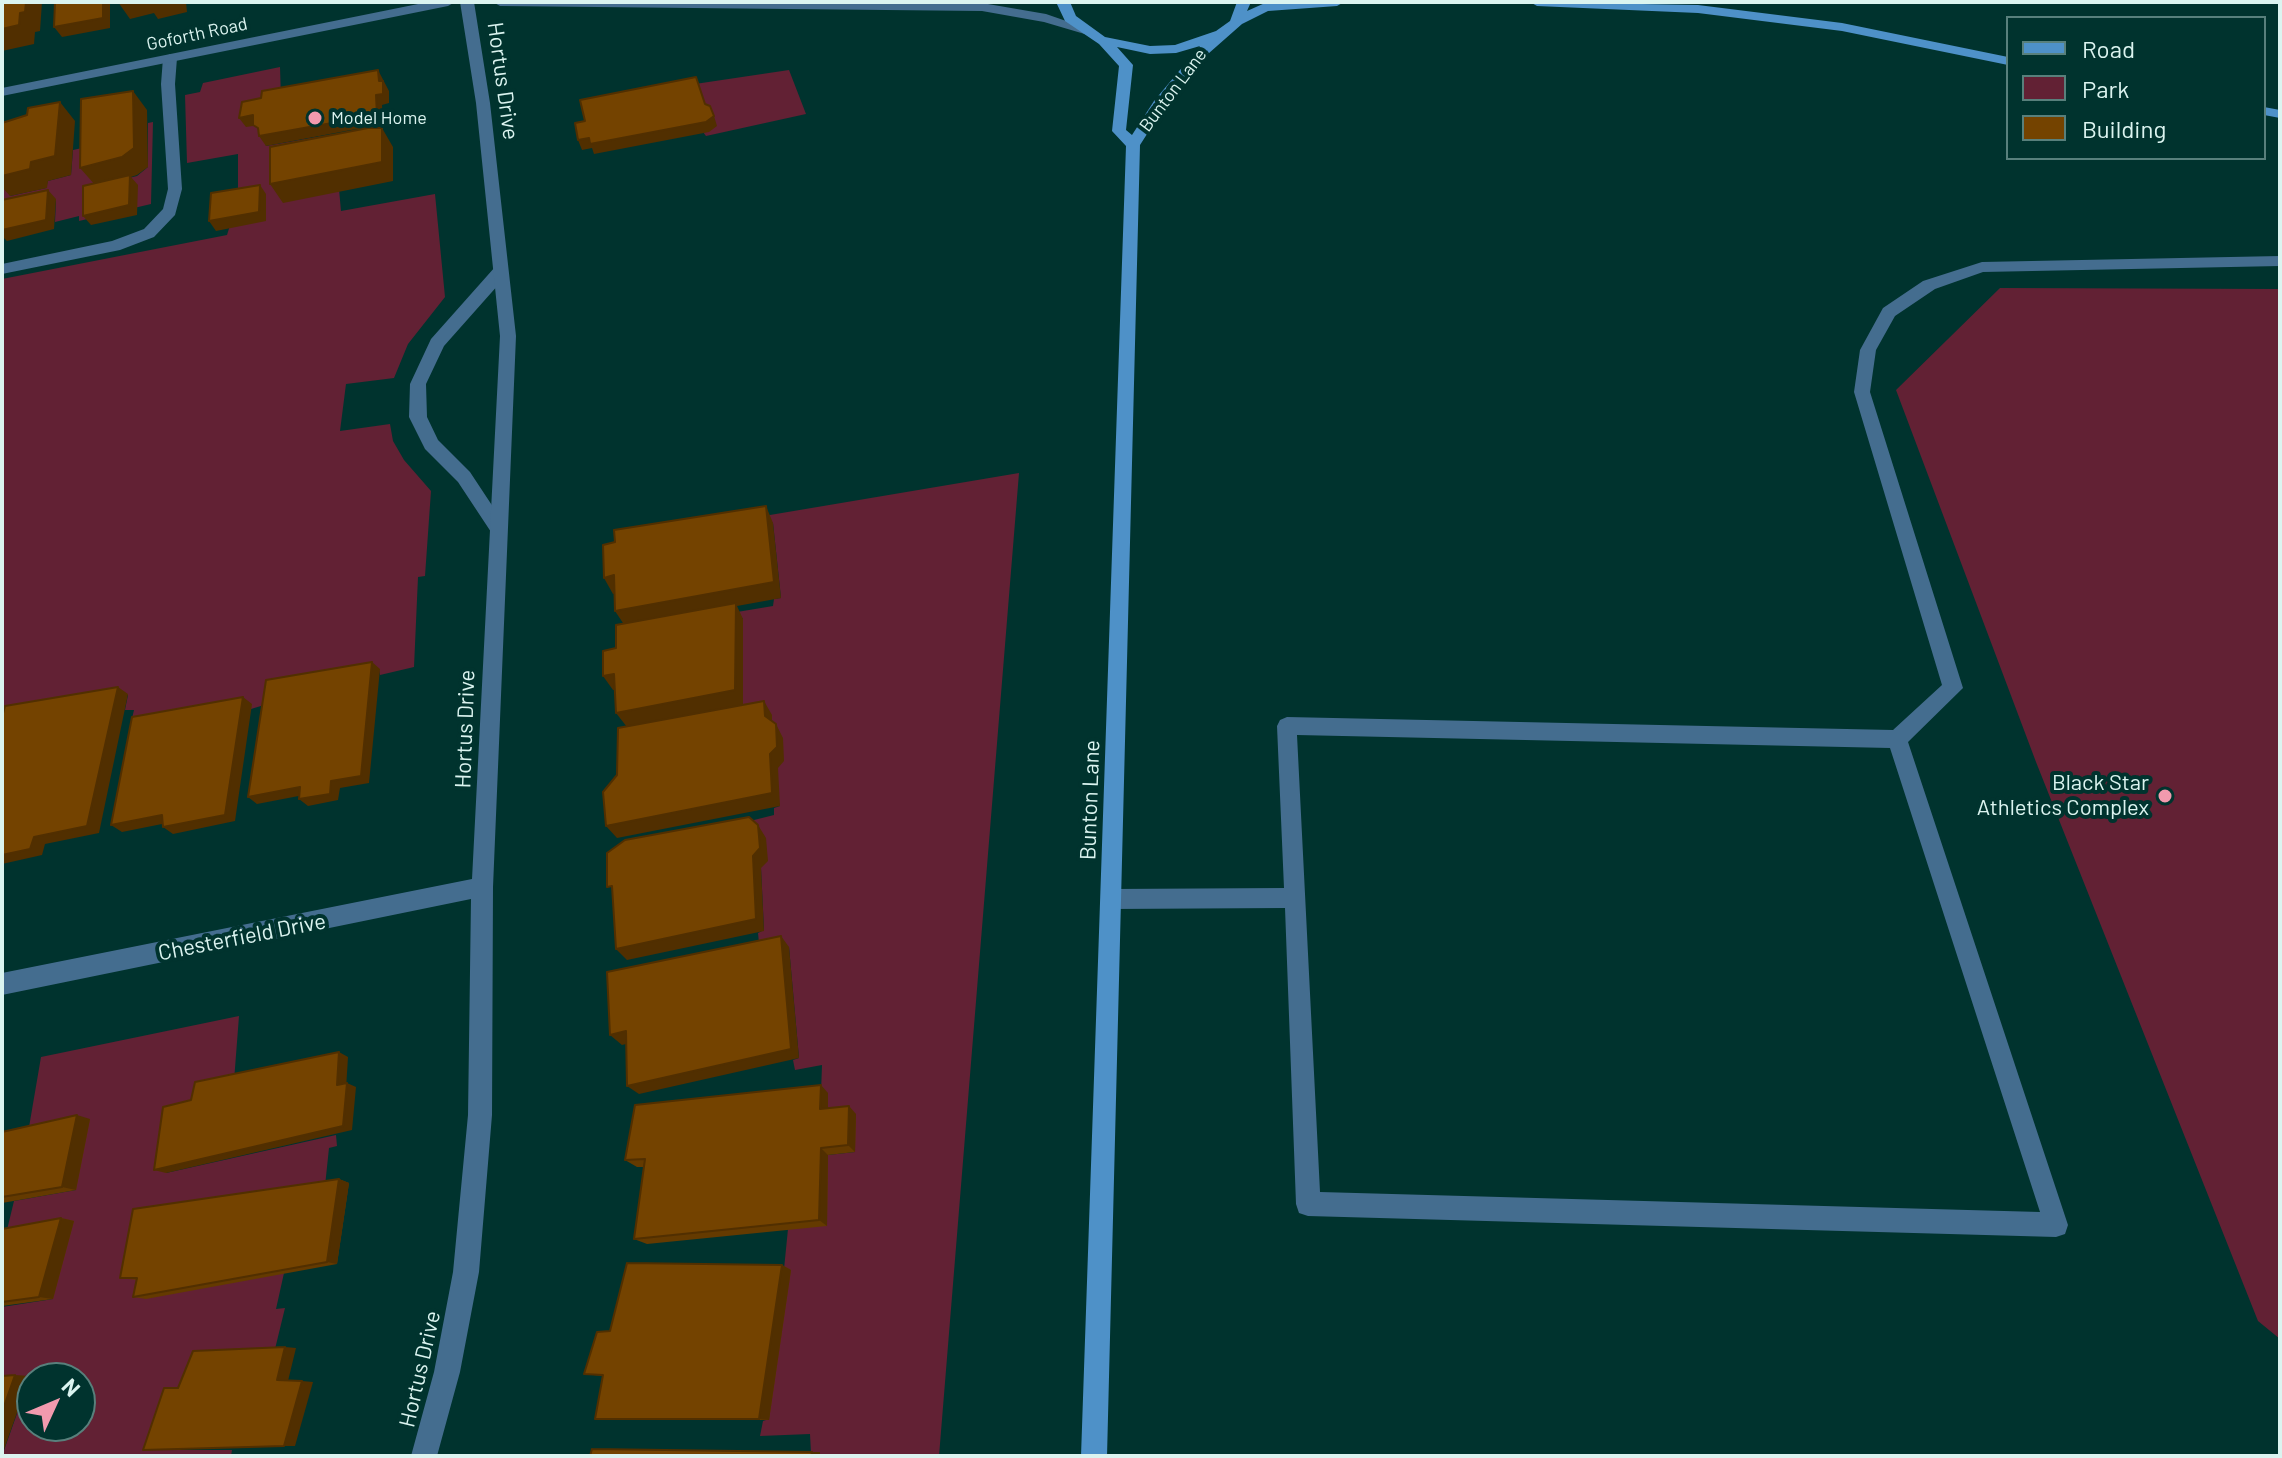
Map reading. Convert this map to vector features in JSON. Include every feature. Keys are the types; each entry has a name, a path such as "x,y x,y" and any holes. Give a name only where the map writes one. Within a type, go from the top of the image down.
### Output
{"street":[{"name":"Goforth Road","path":"2,92 448,2"},
{"name":"Hortus Drive","path":"424,1456 447,1372 466,1272 480,1115 482,887 508,336 483,103 467,2"},
{"path":"500,2 527,5 982,7 1046,18 1088,31"},
{"path":"1063,2 1070,18 1101,40 1150,50 1176,49 1216,37 1237,21 1265,7 1337,2"},
{"path":"1237,21 1244,2"},
{"path":"1537,2 1712,10 1842,27 2006,61"},
{"name":"Bunton Lane","path":"1094,1456 1133,145 1147,120 1195,58 1216,37"},
{"name":"Bunton Lane","path":"1101,40 1126,65 1119,131 1133,145"},
{"path":"2,269 115,246 149,233 170,211 175,189 168,84 170,58"},
{"path":"1897,739 2056,1225 1308,1204 1287,726 1897,739 1953,688 1862,392 1868,350 1889,312 1929,285 1982,267 2280,261"},
{"path":"497,527 464,477 431,444 418,417 418,384 437,343 501,271"},
{"name":"Chesterfield Drive","path":"2,984 482,887"},
{"path":"1112,899 1295,898"}],"green space":[{"path":"280,67 281,98 260,125 266,146 334,134 341,211 435,194 445,297 408,344 394,378 346,384 340,431 390,424 393,441 404,460 431,491 425,576 418,577 414,667 380,675 379,670 251,709 251,704 129,731 134,710 125,710 128,695 2,732 2,279 227,235 238,199 238,154 187,163 185,95 200,92 203,83"},
{"path":"789,70 806,114 706,136 703,132 716,126 695,84"},
{"path":"153,122 151,204 79,221 79,216 55,222 56,200 2,235 2,151 10,196 46,188 48,181 71,175 73,150 82,148 96,186 137,176 148,167 148,123"},
{"name":"Black Star Athletics Complex","path":"2000,288 2280,289 2280,1339 2258,1321 2036,762 1896,390"},
{"path":"1019,473 939,1456 820,1456 820,1452 811,1453 810,1434 760,1436 763,1421 769,1419 788,1229 828,1155 855,1152 828,1117 828,1093 821,1093 822,1065 795,1070 793,1060 799,1058 789,947 759,943 758,933 764,930 761,868 746,822 774,815 774,808 780,806 743,705 743,619 737,612 773,606 774,599 781,598 773,523 764,516"},
{"path":"239,1016 234,1081 166,1173 336,1135 337,1146 329,1148 325,1186 284,1273 276,1309 285,1308 275,1349 157,1450 232,1450 231,1456 2,1456 16,1416 16,1442 96,1442 96,1362 16,1362 16,1377 2,1377 2,1307 53,1299 6,1234 14,1201 76,1190 28,1133 41,1057"}],"building":[{"path":"2,2 26,2 25,12 20,13 19,25 2,29"},
{"path":"55,2 103,2 103,18 54,27"},
{"name":"Model Home","path":"378,70 379,81 383,81 383,94 376,95 377,115 259,136 258,128 253,125 253,115 239,118 242,102 261,98 262,91"},
{"path":"696,77 705,104 710,106 714,116 706,122 590,144 589,138 578,140 575,123 585,121 580,100"},
{"path":"133,91 134,148 122,157 80,168 81,99"},
{"path":"60,102 55,156 31,162 30,169 2,176 2,123 27,115 28,108"},
{"path":"382,128 382,162 270,184 270,147"},
{"path":"130,175 129,205 83,216 83,186"},
{"path":"260,185 259,212 209,221 211,193"},
{"path":"48,190 46,220 2,230 2,200"},
{"path":"766,506 774,582 615,611 614,575 604,578 603,545 615,542 614,530"},
{"path":"736,603 735,690 616,713 614,674 603,676 603,651 616,648 616,625"},
{"path":"372,662 361,776 331,781 330,794 299,799 300,787 248,797 266,680"},
{"path":"118,687 87,826 34,837 30,849 2,855 2,717 5,706"},
{"path":"243,697 225,815 163,827 162,815 111,825 132,717"},
{"path":"764,701 765,716 776,724 777,747 770,754 772,793 606,826 603,792 617,775 618,728"},
{"path":"749,817 758,825 760,848 753,856 756,919 616,949 612,886 607,887 607,853 625,840"},
{"path":"781,936 791,1049 627,1086 626,1031 610,1035 607,972"},
{"path":"339,1052 337,1085 347,1083 343,1126 154,1170 163,1107 191,1100 195,1082"},
{"path":"821,1085 820,1109 849,1106 848,1145 821,1148 819,1220 634,1239 645,1159 625,1160 635,1105"},
{"path":"77,1115 62,1187 2,1197 2,1132"},
{"path":"339,1179 327,1262 133,1297 137,1278 120,1278 133,1209"},
{"path":"61,1218 39,1297 2,1302 2,1229"},
{"path":"627,1263 782,1265 759,1419 595,1419 603,1375 584,1374 597,1332 610,1331"},
{"path":"285,1347 277,1380 302,1381 284,1446 143,1450 164,1388 178,1388 193,1351"},
{"path":"15,1375 2,1412 2,1376"},
{"path":"592,1449 812,1452 811,1456 590,1456"}],"place":[{"name":"Model Home","path":"315,118"},
{"name":"Black Star Athletics Complex","path":"2165,796"}]}
